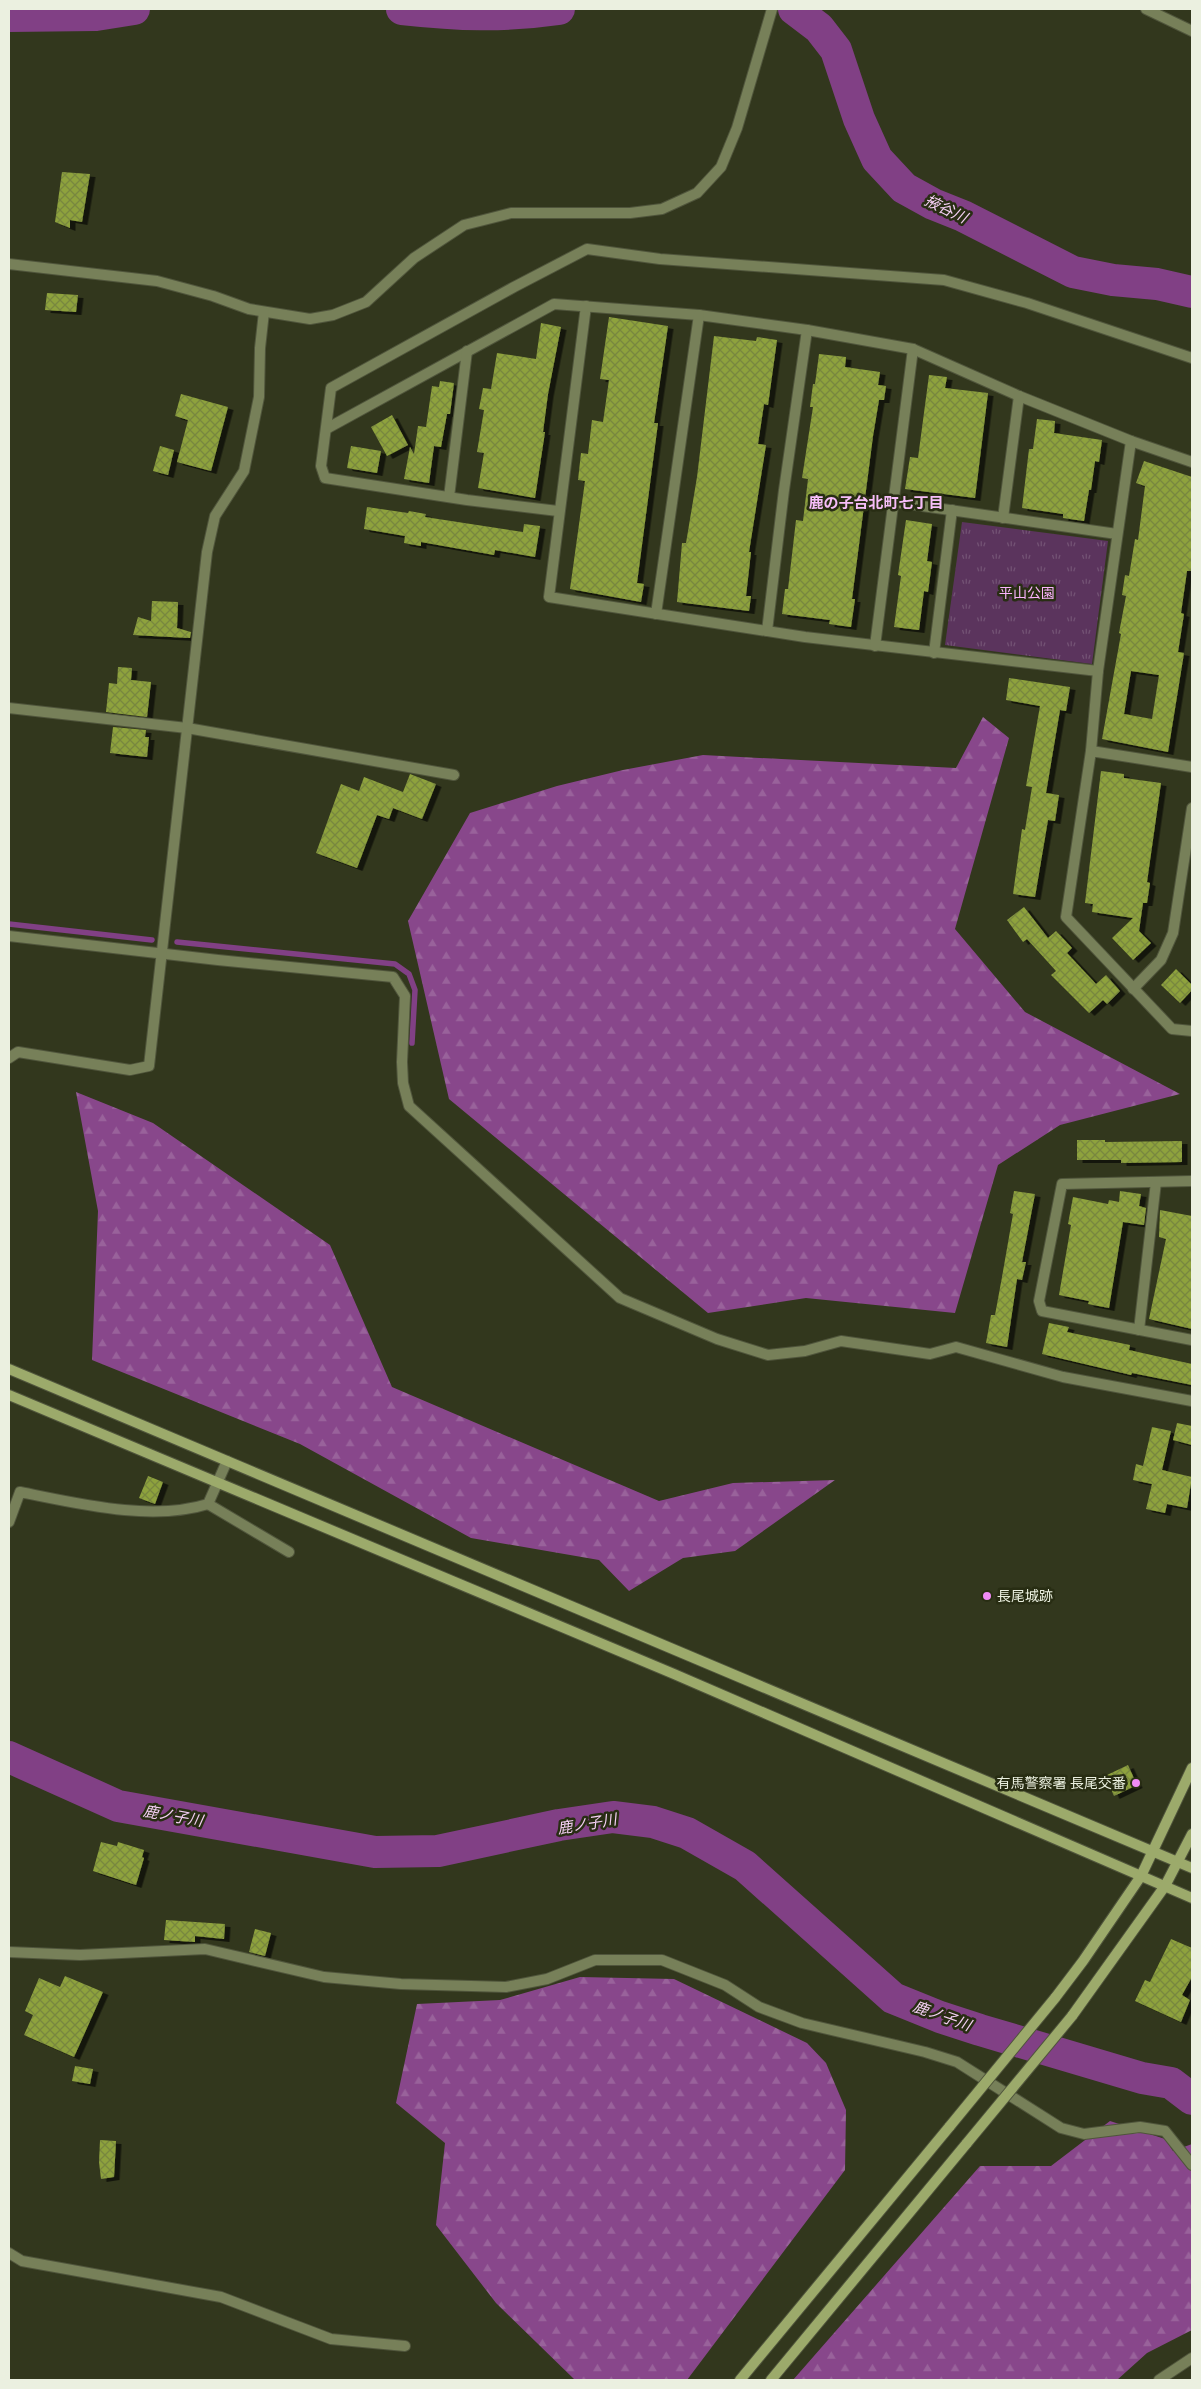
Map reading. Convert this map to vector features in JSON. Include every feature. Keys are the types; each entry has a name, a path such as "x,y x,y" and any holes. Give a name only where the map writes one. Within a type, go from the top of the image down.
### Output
{"street":[{"path":"9,264 156,281 264,312 310,319 333,315 366,302 414,258 464,225 511,213 630,213 662,209 697,193 721,167 737,128 772,9"},
{"path":"1146,9 1192,31"},
{"path":"558,511 325,478 321,466 331,388 587,249 660,259 944,280 1027,303 1192,358"},
{"path":"326,429 554,304 699,314 807,330 913,349 1019,396 1130,441 1192,462"},
{"path":"586,306 558,511 549,597 875,646 1098,671"},
{"path":"9,1058 18,1052 130,1070 149,1066 207,552 215,516 244,471 259,397 260,348 264,312"},
{"path":"656,614 699,314"},
{"path":"767,631 784,490 807,330"},
{"path":"875,646 913,349"},
{"path":"449,497 467,351"},
{"path":"1003,518 1019,396"},
{"path":"1130,441 1098,671 1091,751 1066,917 1133,990 1172,1029 1192,1031"},
{"path":"894,502 1117,534"},
{"path":"934,653 952,510"},
{"path":"9,708 187,728 454,775"},
{"path":"1091,751 1192,767"},
{"path":"1133,990 1160,960 1173,933 1192,808"},
{"path":"9,936 218,960 393,977 405,996 402,1062 403,1083 409,1106 620,1298 717,1339 768,1355 805,1351 841,1341 930,1354 956,1347 1063,1376 1192,1401"},
{"path":"1192,1181 1062,1184 1040,1302 1042,1311 1192,1340"},
{"path":"1139,1330 1156,1182"},
{"path":"9,1369 1192,1868"},
{"path":"9,1395 683,1678 1192,1898"},
{"path":"9,1522 20,1492 113,1510 190,1510 208,1504 227,1461"},
{"path":"208,1504 289,1552"},
{"path":"740,2380 1055,1998 1083,1961 1141,1876 1192,1768"},
{"path":"771,2380 1072,2016 1165,1886 1192,1834"},
{"path":"9,1952 80,1955 206,1950 324,1977 401,1984 506,1988 547,1979 595,1960 662,1960 725,1985 759,2007 802,2024 925,2052 957,2062 1061,2128 1084,2134 1140,2127 1165,2131 1192,2165"},
{"path":"9,2253 22,2261 221,2297 331,2339 405,2346"},
{"path":"1159,2380 1192,2358"}],"green space":[{"name":"平山公園","path":"962,522 1108,541 1092,664 945,645"},
{"path":"983,717 1009,738 955,929 1025,1012 1180,1094 1060,1125 998,1165 955,1313 806,1298 708,1313 449,1099 408,921 470,813 557,786 623,770 703,755 956,768"},
{"path":"76,1092 153,1123 330,1245 392,1387 659,1501 733,1483 835,1480 735,1551 683,1558 629,1591 599,1560 471,1538 300,1444 92,1360 98,1211"},
{"path":"580,1977 674,1979 807,2043 826,2063 846,2110 845,2170 687,2380 575,2380 496,2303 436,2225 445,2143 396,2103 417,2004 500,2000"},
{"path":"1110,2121 1165,2139 1173,2151 1192,2144 1192,2330 1147,2353 1117,2380 793,2380 980,2166 1051,2166"}],"building":[{"path":"62,172 90,174 82,222 70,220 70,228 55,222"},
{"path":"47,293 78,295 76,312 45,310"},
{"path":"609,317 668,326 654,423 658,423 637,583 644,584 641,602 570,589 585,481 578,480 581,453 588,454 592,420 603,422 609,380 600,379"},
{"path":"541,323 561,327 548,394 543,432 545,432 535,498 478,488 484,453 477,452 484,410 479,409 483,388 491,389 497,353 536,359"},
{"path":"714,336 756,341 757,337 777,340 768,405 764,404 758,444 766,445 749,552 751,552 746,596 751,596 749,611 677,602 682,543 686,543 697,477"},
{"path":"819,354 846,357 845,367 880,372 878,385 886,386 884,400 879,400 873,436 852,599 855,599 851,627 829,624 830,620 782,614 785,589 788,589 796,520 803,521 808,479 802,478 813,407 810,407 813,384 815,384"},
{"path":"929,375 947,377 945,388 988,393 975,498 905,489 910,457 918,458"},
{"path":"440,381 454,383 450,414 447,414 441,447 434,446 429,483 404,479 410,447 414,454 418,426 426,427 432,386 439,387"},
{"path":"181,394 228,407 211,471 177,462 188,420 175,416"},
{"path":"392,415 408,445 387,456 371,427"},
{"path":"1037,419 1055,421 1054,433 1102,440 1099,462 1095,461 1084,521 1063,518 1063,514 1022,508 1029,449 1033,449"},
{"path":"160,446 174,450 168,475 153,471"},
{"path":"351,446 381,451 377,473 347,468"},
{"path":"1144,461 1192,477 1192,559 1191,571 1187,571 1181,613 1184,614 1178,652 1184,653 1168,752 1102,739 1121,634 1119,633 1126,596 1122,595 1125,575 1129,576 1135,539 1138,540 1145,486 1136,483","holes":["1131,671 1159,675 1152,719 1124,714"]},
{"path":"367,507 408,513 409,511 426,514 425,517 523,532 524,524 540,526 535,557 495,550 494,555 421,542 421,546 404,543 405,536 364,529"},
{"path":"906,520 932,524 927,561 932,562 928,592 924,591 919,630 894,627 901,576 898,575"},
{"path":"152,601 178,602 177,628 191,632 190,638 133,635 138,617 151,621"},
{"path":"118,667 132,668 131,680 151,682 147,717 106,712 109,683 117,684"},
{"path":"1009,678 1070,687 1066,711 1060,710 1046,793 1059,795 1055,821 1048,820 1035,897 1013,894 1022,829 1025,830 1032,787 1026,786 1040,706 1006,700"},
{"path":"113,727 146,730 145,737 149,737 147,757 110,753"},
{"path":"1101,771 1124,774 1124,778 1161,783 1147,882 1150,883 1147,903 1143,903 1139,931 1151,943 1133,960 1112,938 1133,918 1092,912 1093,904 1085,903"},
{"path":"410,774 436,784 422,819 393,808 389,819 377,815 357,868 316,853 341,784 359,791 364,777 403,792"},
{"path":"1024,907 1048,938 1056,931 1072,948 1067,953 1096,984 1106,975 1120,991 1107,1004 1103,1000 1089,1013 1051,975 1056,971 1027,939 1023,942 1007,920"},
{"path":"1176,969 1192,985 1192,990 1180,1003 1161,985"},
{"path":"1077,1140 1105,1140 1105,1142 1182,1141 1182,1162 1121,1163 1121,1160 1077,1160"},
{"path":"1014,1191 1035,1194 1022,1262 1026,1262 1022,1280 1017,1279 1007,1347 986,1343 991,1315 995,1315 1002,1277 1013,1214 1010,1213"},
{"path":"1120,1191 1141,1194 1139,1206 1146,1208 1144,1225 1123,1222 1109,1308 1088,1304 1089,1301 1059,1295 1071,1225 1068,1224 1073,1197 1108,1204 1109,1200 1119,1202"},
{"path":"1160,1210 1192,1216 1192,1329 1149,1319 1166,1239 1159,1237"},
{"path":"1049,1323 1069,1327 1067,1332 1130,1345 1129,1350 1192,1364 1192,1385 1132,1373 1131,1375 1042,1354"},
{"path":"1177,1423 1192,1426 1192,1445 1173,1440"},
{"path":"1152,1427 1171,1431 1162,1470 1192,1477 1187,1508 1167,1504 1165,1513 1146,1509 1152,1484 1133,1480 1136,1464 1143,1466"},
{"path":"148,1476 163,1482 155,1504 139,1498"},
{"path":"1128,1765 1137,1785 1114,1796 1105,1776"},
{"path":"101,1842 117,1846 118,1842 144,1850 142,1857 144,1858 136,1885 93,1871"},
{"path":"166,1920 225,1924 224,1939 195,1936 195,1942 164,1940"},
{"path":"255,1929 271,1933 265,1956 249,1952"},
{"path":"1171,1939 1192,1948 1192,1977 1182,1995 1190,2000 1181,2022 1135,2001 1145,1980 1150,1982"},
{"path":"65,1976 103,1992 74,2057 24,2035 33,2015 25,2011 39,1978 60,1987"},
{"path":"75,2066 93,2069 90,2084 72,2081"},
{"path":"100,2140 116,2141 114,2177 101,2179 99,2162"}],"waterway":[{"name":"掖谷川","path":"9,16 96,15 134,9"},
{"name":"掖谷川","path":"402,9 480,14 539,12 559,9"},
{"name":"掖谷川","path":"794,9 819,28 836,50 859,119 877,159 904,188 1073,272 1113,280 1157,284 1192,292"},
{"path":"9,924 152,940"},
{"path":"177,942 395,964 409,974 415,990 412,1043"},
{"name":"鹿ノ子川","path":"9,1757 118,1806 375,1852 438,1851 559,1825 613,1817 653,1822 687,1833 745,1866 893,1998 940,2017 980,2030 1142,2078 1171,2083 1192,2099"}],"place":[{"name":"長尾城跡","path":"987,1596"},
{"name":"有馬警察署 長尾交番","path":"1136,1783"}],"district":[{"name":"鹿の子台北町七丁目","path":"876,503"}]}
